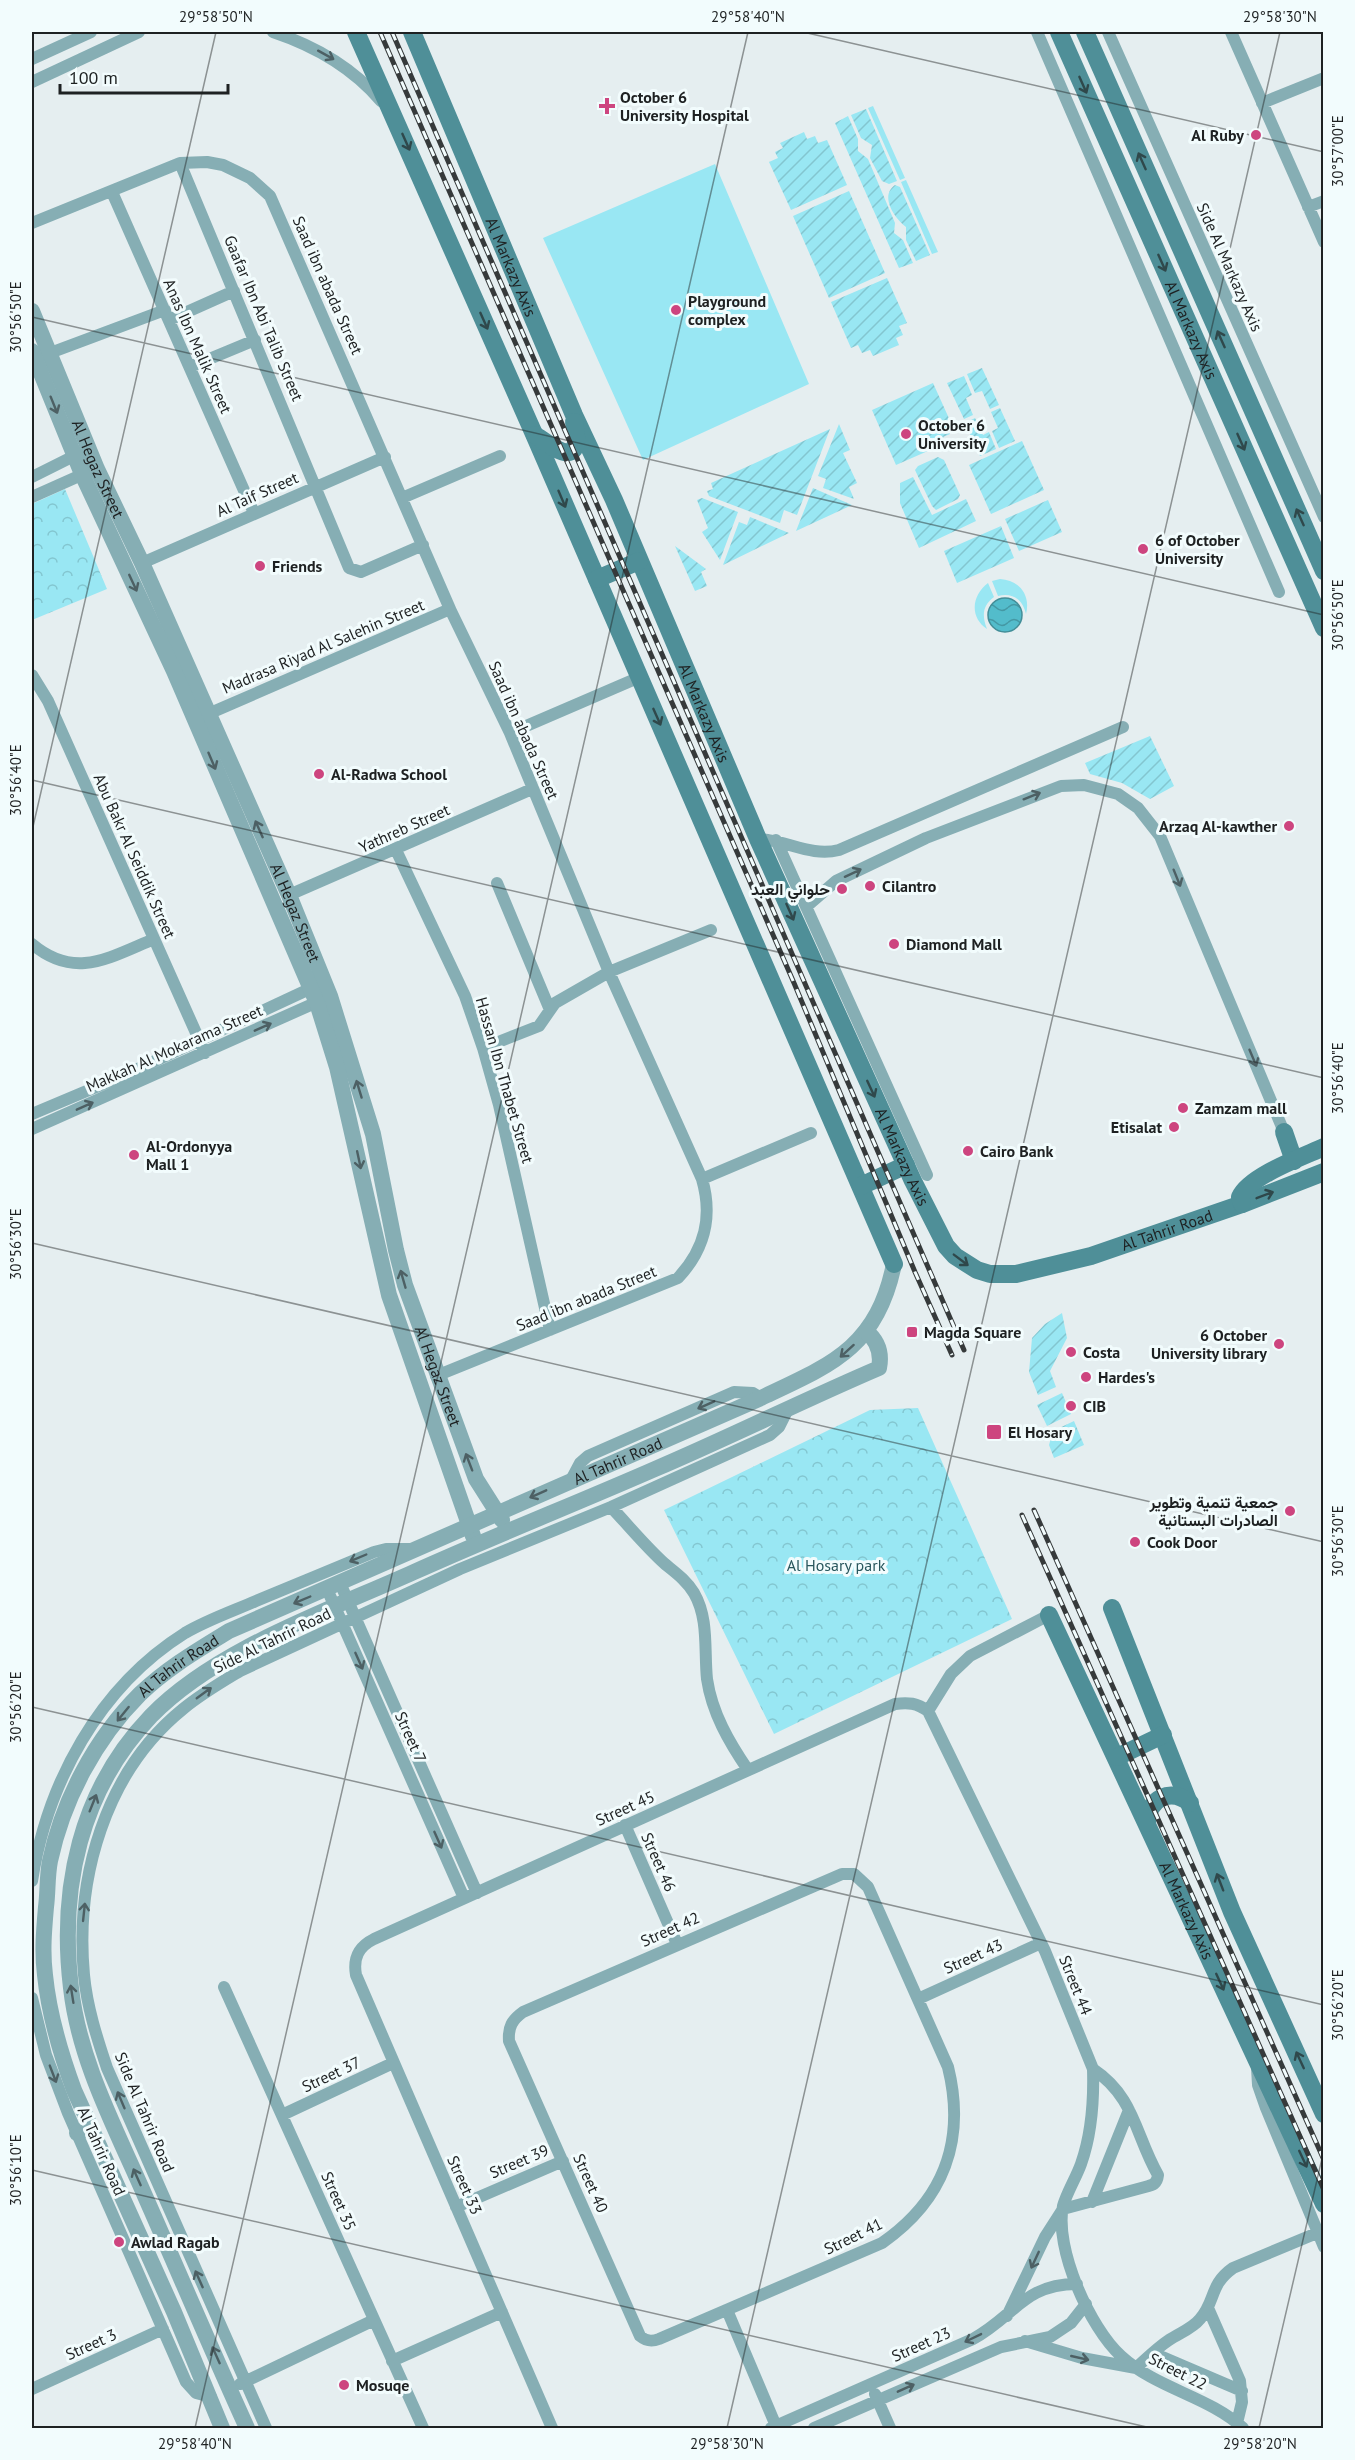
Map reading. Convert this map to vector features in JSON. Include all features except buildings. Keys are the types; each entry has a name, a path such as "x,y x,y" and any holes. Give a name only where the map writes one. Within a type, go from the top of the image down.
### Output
{"main road":[{"path":"356,32 640,676 894,1264"},
{"name":"Al Markazy Axis","path":"412,32 574,415 767,840 906,1165 946,1246 955,1256 977,1270 1002,1275 1016,1274 1091,1256"},
{"name":"Al Markazy Axis","path":"1059,32 1323,628"},
{"name":"Al Markazy Axis","path":"1085,32 1323,571"},
{"path":"534,434 558,451 571,451 576,442 574,415"},
{"path":"597,579 639,561"},
{"path":"1284,1132 1294,1161"},
{"path":"1242,1204 1241,1194 1250,1185 1323,1147"},
{"path":"861,1186 906,1165"},
{"name":"Al Tahrir Road","path":"1091,1256 1242,1204 1323,1172"},
{"path":"1112,1608 1232,1912 1323,2114"},
{"name":"Al Markazy Axis","path":"1049,1615 1323,2204"},
{"path":"1116,1757 1163,1735"},
{"path":"1147,1823 1150,1808 1161,1797 1177,1795 1190,1803"}],"street":[{"path":"32,59 91,32"},
{"path":"32,82 139,32"},
{"path":"273,32 307,45 344,65 368,86 393,114"},
{"path":"1037,32 1198,400 1279,592"},
{"name":"Side Al Markazy Axis","path":"1108,32 1323,517"},
{"path":"1231,32 1323,242"},
{"path":"1263,103 1323,78"},
{"name":"Saad ibn abada Street","path":"32,224 180,163 207,162 223,165 250,178 270,196 450,609 510,733 609,972 702,1179 708,1209 705,1232 697,1254 678,1278 436,1376"},
{"name":"Gaafar Ibn Abi Talib Street","path":"180,163 351,570 361,572 423,545"},
{"name":"Anas Ibn Malik Street","path":"112,192 254,513"},
{"path":"1308,207 1323,201"},
{"path":"50,353 234,291"},
{"name":"Al Hegaz Street","path":"32,311 50,353 82,453"},
{"path":"190,367 255,340"},
{"name":"Al Hegaz Street","path":"32,351 82,453 174,671 321,992 389,1295 476,1544"},
{"path":"32,477 82,453"},
{"path":"402,498 500,456"},
{"name":"Al Taif Street","path":"142,563 385,457"},
{"path":"32,497 90,471"},
{"name":"Al Hegaz Street","path":"90,471 142,563 289,895 321,992 373,1134 405,1285 436,1376 476,1479 510,1530"},
{"name":"Madrasa Riyad Al Salehin Street","path":"208,714 450,609"},
{"name":"Abu Bakr Al Seiddik Street","path":"32,675 48,701 205,1053"},
{"path":"510,733 640,676"},
{"path":"767,840 815,853 839,850 1123,727"},
{"path":"806,907 826,888 842,878 926,838 1049,789 1084,785 1118,794 1138,808 1160,836 1284,1132"},
{"name":"Yathreb Street","path":"289,895 532,789"},
{"path":"767,840 806,907 927,1174"},
{"name":"Hassan Ibn Thabet Street","path":"396,850 465,996 483,1048 499,1105 550,1330"},
{"path":"497,883 550,1010"},
{"path":"483,1048 539,1026 555,1003 609,972 711,930"},
{"path":"32,944 46,956 64,963 84,964 103,960 154,939"},
{"name":"Makkah Al Mokarama Street","path":"32,1114 199,1040 321,992"},
{"name":"Makkah Al Mokarama Street","path":"32,1129 205,1053 321,992"},
{"path":"702,1179 811,1132"},
{"name":"Al Tahrir Road","path":"224,2428 84,2130 48,2001 39,1901 65,1809 89,1760 121,1715 140,1695 182,1659 229,1631 761,1398 833,1363 866,1331 887,1293 894,1264"},
{"name":"Al Tahrir Road","path":"245,2425 237,2385 86,2057 77,2024 69,1968 72,1870 82,1831 96,1795 120,1755 151,1717 180,1690 241,1650 476,1544 657,1468 879,1368 879,1350 874,1339 866,1331"},
{"name":"Side Al Tahrir Road","path":"266,2428 237,2385 95,2033 83,1967 83,1919 92,1856 102,1823 117,1791 135,1761 182,1709 240,1671 519,1544 611,1507 770,1435 779,1427 789,1407"},
{"path":"611,1507 664,1563 681,1577 694,1594 702,1615 708,1681 714,1710 730,1742 748,1770"},
{"path":"32,1881 37,1846 47,1813 60,1780 77,1749 96,1719 118,1691 164,1648 188,1632 221,1616 374,1552 386,1549 415,1549"},
{"name":"Street 7","path":"334,1586 342,1604 356,1618 477,1893"},
{"name":"Street 7","path":"342,1604 343,1624 464,1898"},
{"path":"928,1711 951,1674 970,1656 1049,1615"},
{"name":"Street 45","path":"356,1954 367,1942 895,1704 912,1703 928,1711"},
{"name":"Street 44","path":"928,1711 1041,1943 1092,2069 1093,2108 1088,2137 1063,2209 1065,2248 1086,2304"},
{"name":"Street 46","path":"625,1826 677,1944"},
{"name":"Street 42","path":"508,2029 514,2019 523,2012 830,1877 854,1874"},
{"name":"Street 41","path":"653,2342 882,2243 920,2211 934,2191 952,2143 956,2118 954,2092 948,2067 868,1887 854,1874"},
{"name":"Street 43","path":"918,1999 1041,1943"},
{"name":"Street 33","path":"356,1954 354,1964 356,1975 552,2428"},
{"name":"Street 35","path":"224,1987 423,2428"},
{"path":"32,1998 37,2047 84,2130 163,2330 190,2389 211,2397"},
{"name":"Street 40","path":"508,2029 509,2041 640,2336 653,2342"},
{"path":"1257,2061 1258,2085 1262,2097 1323,2247"},
{"name":"Street 37","path":"282,2115 393,2063"},
{"path":"1007,2316 1045,2237 1063,2209 1154,2185 1158,2180 1158,2175 1118,2090 1092,2069"},
{"path":"1092,2202 1129,2110"},
{"name":"Street 39","path":"456,2207 562,2161"},
{"path":"1025,2341 1082,2358 1136,2368 1168,2341 1193,2326 1208,2308 1216,2285 1223,2275 1233,2268 1317,2233"},
{"name":"Street 23","path":"773,2427 798,2423 870,2384 973,2339 1007,2316 1030,2294 1045,2288 1077,2284"},
{"name":"Street 23","path":"814,2428 1001,2347 1037,2340 1061,2331 1071,2323 1086,2304"},
{"name":"Street 22","path":"1086,2304 1110,2344 1136,2368 1164,2385 1220,2411 1240,2426"},
{"path":"1208,2308 1240,2382 1242,2391 1240,2426"},
{"path":"727,2310 773,2427"},
{"path":"392,2361 502,2312"},
{"path":"237,2385 374,2320"},
{"name":"Street 3","path":"32,2389 163,2330"},
{"path":"1153,2353 1242,2391"},
{"path":"870,2384 890,2428"},
{"path":"224,2428 236,2422 245,2425"}],"green space":[{"path":"873,106 905,178 900,180 868,108"},
{"path":"866,109 897,181 889,184 882,181 870,158 872,145 861,138 851,115"},
{"path":"848,116 858,139 858,151 868,159 895,223 894,233 903,240 913,263 899,268 835,123"},
{"path":"804,132 807,139 815,136 818,143 827,140 847,185 791,210 769,162 778,158 775,152 783,148 780,143"},
{"name":"Playground complex","path":"715,164 809,384 643,460 543,238"},
{"path":"906,180 938,252 932,254 901,182"},
{"path":"895,185 900,187 930,255 916,261 906,240 906,227 897,219 890,207 888,195"},
{"path":"849,191 885,273 829,298 793,216"},
{"path":"887,278 907,323 899,326 903,335 896,338 899,345 873,356 870,350 862,353 858,345 851,348 831,302"},
{"path":"982,368 999,405 990,409 982,391 975,393 967,374"},
{"path":"964,376 972,395 966,398 973,415 964,419 947,383"},
{"path":"933,383 952,425 947,427 950,434 943,437 946,443 896,465 872,410"},
{"path":"1000,408 1015,441 999,448 992,431 998,428 991,412"},
{"path":"975,418 983,435 989,432 996,449 980,456 965,423"},
{"path":"839,424 850,450 843,453 857,483 849,487 854,499 823,488 826,479 818,476"},
{"path":"830,429 797,515 784,510 780,523 709,496 707,491 713,489 711,483"},
{"path":"1022,441 1044,490 991,514 969,465"},
{"path":"938,457 944,460 960,495 958,499 936,510 915,470 918,466"},
{"path":"913,477 932,515 966,499 976,521 919,548 900,503 900,483"},
{"path":"813,488 852,505 796,531"},
{"path":"65,489 107,589 32,620 32,504"},
{"path":"702,498 738,512 720,560 702,532 708,528 697,500"},
{"path":"1048,500 1062,532 1019,551 1005,519"},
{"path":"750,517 789,533 723,565 739,522 747,525"},
{"path":"1001,526 1014,558 957,583 944,551"},
{"path":"675,546 706,569 701,572 707,586 695,591"},
{"path":"1000,579 1013,582 1022,590 1027,601 1026,614 1020,601 1013,596 998,596 992,581"},
{"path":"988,583 994,597 987,604 984,612 987,629 977,618 975,606 979,594"},
{"path":"1150,736 1174,786 1150,799 1122,783 1090,774 1085,763"},
{"path":"1062,1313 1067,1338 1050,1371 1056,1387 1038,1395 1029,1372 1032,1338 1045,1324"},
{"path":"1062,1393 1071,1414 1047,1426 1037,1405"},
{"name":"Al Hosary park","path":"918,1408 1012,1619 774,1734 664,1510 870,1410"},
{"path":"1074,1421 1084,1445 1054,1458 1049,1445 1053,1431"}],"water":[{"path":"1005,598 1017,603 1022,615 1017,627 1005,632 993,627 988,615 993,603"}],"railway":[{"path":"380,32 794,983 952,1355"},
{"path":"392,32 964,1350"},
{"path":"1034,1510 1324,2160"},
{"path":"1022,1515 1324,2190"}],"place":[{"name":"October 6 University Hospital","path":"607,106"},
{"name":"Al Ruby","path":"1256,135"},
{"name":"Playground complex","path":"676,310"},
{"name":"October 6 University","path":"906,434"},
{"name":"6 of October University","path":"1143,549"},
{"name":"Friends","path":"260,566"},
{"name":"Al-Radwa School","path":"319,774"},
{"name":"Arzaq Al-kawther","path":"1289,826"},
{"name":"Cilantro","path":"870,886"},
{"name":"حلواني العبد","path":"842,889"},
{"name":"Diamond Mall","path":"894,944"},
{"name":"Zamzam mall","path":"1183,1108"},
{"name":"Etisalat","path":"1174,1127"},
{"name":"Cairo Bank","path":"968,1151"},
{"name":"Al-Ordonyya Mall 1","path":"134,1155"},
{"name":"Magda Square","path":"912,1332"},
{"name":"6 October University library","path":"1279,1344"},
{"name":"Costa","path":"1071,1352"},
{"name":"Hardes's","path":"1086,1377"},
{"name":"CIB","path":"1071,1406"},
{"name":"El Hosary","path":"994,1432"},
{"name":"جمعية تنمية وتطوير الصادرات البستانية","path":"1290,1511"},
{"name":"Cook Door","path":"1135,1542"},
{"name":"Awlad Ragab","path":"119,2242"},
{"name":"Mosuqe","path":"344,2385"}]}
